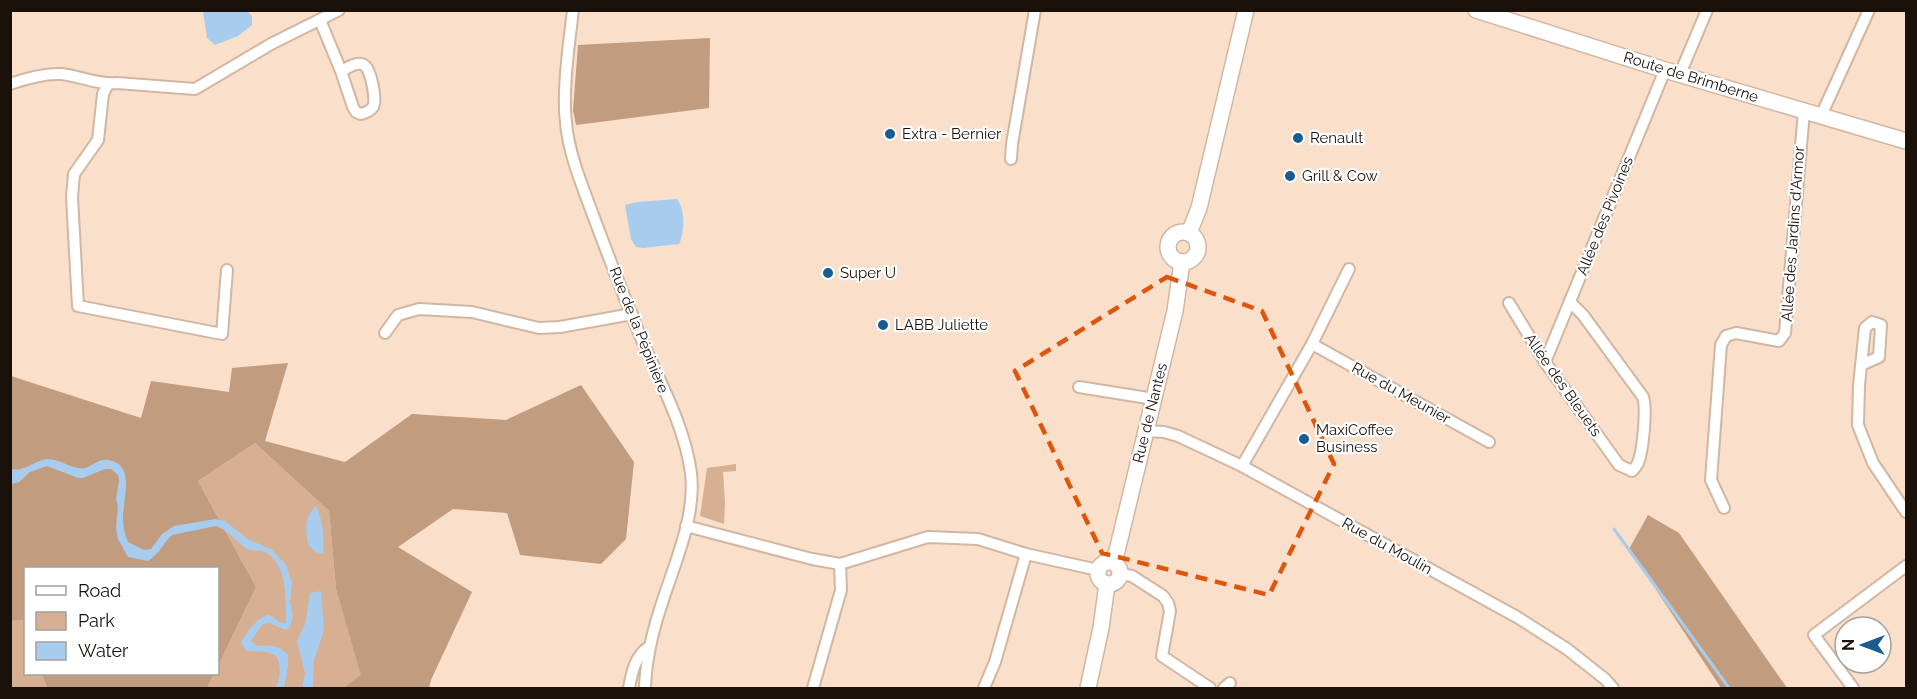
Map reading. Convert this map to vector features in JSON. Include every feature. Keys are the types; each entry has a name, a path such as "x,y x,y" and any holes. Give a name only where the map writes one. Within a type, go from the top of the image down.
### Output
{"main road":[{"path":"1189,233 1199,208 1246,10"},
{"name":"Route de Brimberne","path":"1476,10 1665,70 1906,141"},
{"path":"1189,233 1196,239 1197,253 1191,260 1182,262 1170,254 1169,245 1176,234 1189,233"},
{"name":"Rue de Nantes","path":"1116,568 1117,551 1175,311 1182,262"},
{"path":"1105,562 1116,568 1114,583 1107,584 1100,580 1098,570 1105,562"},
{"path":"1088,688 1101,628 1107,584"}],"street":[{"path":"10,84 31,76 59,74 108,84 117,82 195,89 271,44 339,10"},
{"name":"Rue de la Pépinière","path":"573,10 566,94 566,123 571,150 581,183 632,314 675,416 691,473 691,501 686,526 649,647 645,688"},
{"path":"1011,159 1011,144 1035,10"},
{"path":"1680,74 1707,10"},
{"path":"1821,116 1869,10"},
{"path":"320,20 356,112 361,114 368,112 373,107 375,97 369,70 364,65 358,64 341,71"},
{"name":"Allée des Pivoines","path":"1545,362 1665,70"},
{"path":"108,84 103,94 98,140 74,174 72,196 78,306 222,334 226,270"},
{"name":"Allée des Jardins d'Armor","path":"1724,508 1711,480 1721,345 1726,336 1736,333 1779,340 1785,333 1804,111"},
{"path":"1242,466 1312,344 1349,269"},
{"name":"Allée des Bleuets","path":"1509,303 1545,362 1619,465 1632,471 1638,464 1646,404 1590,324 1570,302"},
{"path":"385,333 398,315 418,309 472,312 539,328 560,327 632,314"},
{"name":"Rue du Meunier","path":"1312,344 1489,442"},
{"path":"1862,364 1858,425 1873,463 1906,512"},
{"path":"1079,387 1154,399"},
{"name":"Rue du Moulin","path":"1146,430 1178,436 1242,466 1516,617 1567,649 1613,688"},
{"path":"686,526 812,559 840,564 928,537 978,539 1026,554 1098,570"},
{"path":"984,688 995,662 1026,554"},
{"path":"813,688 840,590 840,564"},
{"path":"1853,688 1814,635 1906,566"},
{"path":"1116,568 1163,596 1170,611 1162,656 1210,688"},
{"name":"Rue de la Pépinière","path":"629,688 632,673 641,652 649,647"}],"highlighted area":[{"path":"1167,277 1262,311 1334,464 1269,595 1102,553 1015,371"}],"green space":[{"path":"255,443 329,511 336,589 362,675 343,688 207,688 214,675 219,675 219,664 256,587 198,481"},
{"path":"736,464 736,471 723,472 724,524 700,516 707,468"},
{"path":"24,620 24,675 42,675 47,688 11,688 11,621"}],"shaded area":[{"path":"710,38 709,108 576,125 573,110 578,45"},
{"path":"288,363 265,441 345,462 412,414 506,420 581,385 634,462 626,539 601,564 520,555 507,513 453,509 398,547 472,592 429,688 343,688 361,675 336,589 329,511 255,443 198,481 256,587 219,664 219,567 24,567 24,620 11,621 11,376 141,418 151,381 229,392 232,368"},
{"path":"1648,515 1679,533 1787,688 1721,688 1629,549"},
{"path":"42,675 214,675 207,688 47,688"}],"water":[{"path":"203,11 247,11 252,16 252,25 238,36 215,45 207,38"},
{"path":"677,199 682,209 683,221 679,244 636,247 631,239 625,205"},
{"path":"47,459 82,468 104,460 117,463 122,468 126,484 123,520 126,537 128,542 144,550 151,549 162,534 174,526 215,519 225,521 249,540 271,549 286,565 292,583 290,602 293,616 290,627 286,630 269,623 262,625 251,641 257,646 277,647 288,655 284,688 276,688 280,672 276,656 267,652 246,651 241,642 261,618 270,615 281,623 286,623 282,574 273,558 263,551 247,549 216,526 172,535 148,561 128,557 118,539 116,528 118,475 111,469 105,469 78,478 47,466 30,472 19,482 11,484 11,469 25,468"},
{"path":"316,506 322,529 323,554 316,552 308,545 307,520"},
{"path":"321,591 324,631 314,660 313,688 302,688 305,673 297,641 305,624 310,593"}],"waterway":[{"path":"1614,529 1729,688"}],"place":[{"name":"Extra - Bernier","path":"890,134"},
{"name":"Renault","path":"1298,138"},
{"name":"Grill & Cow","path":"1290,176"},
{"name":"Super U","path":"828,273"},
{"name":"LABB Juliette","path":"883,325"},
{"name":"MaxiCoffee Business","path":"1304,439"}]}
